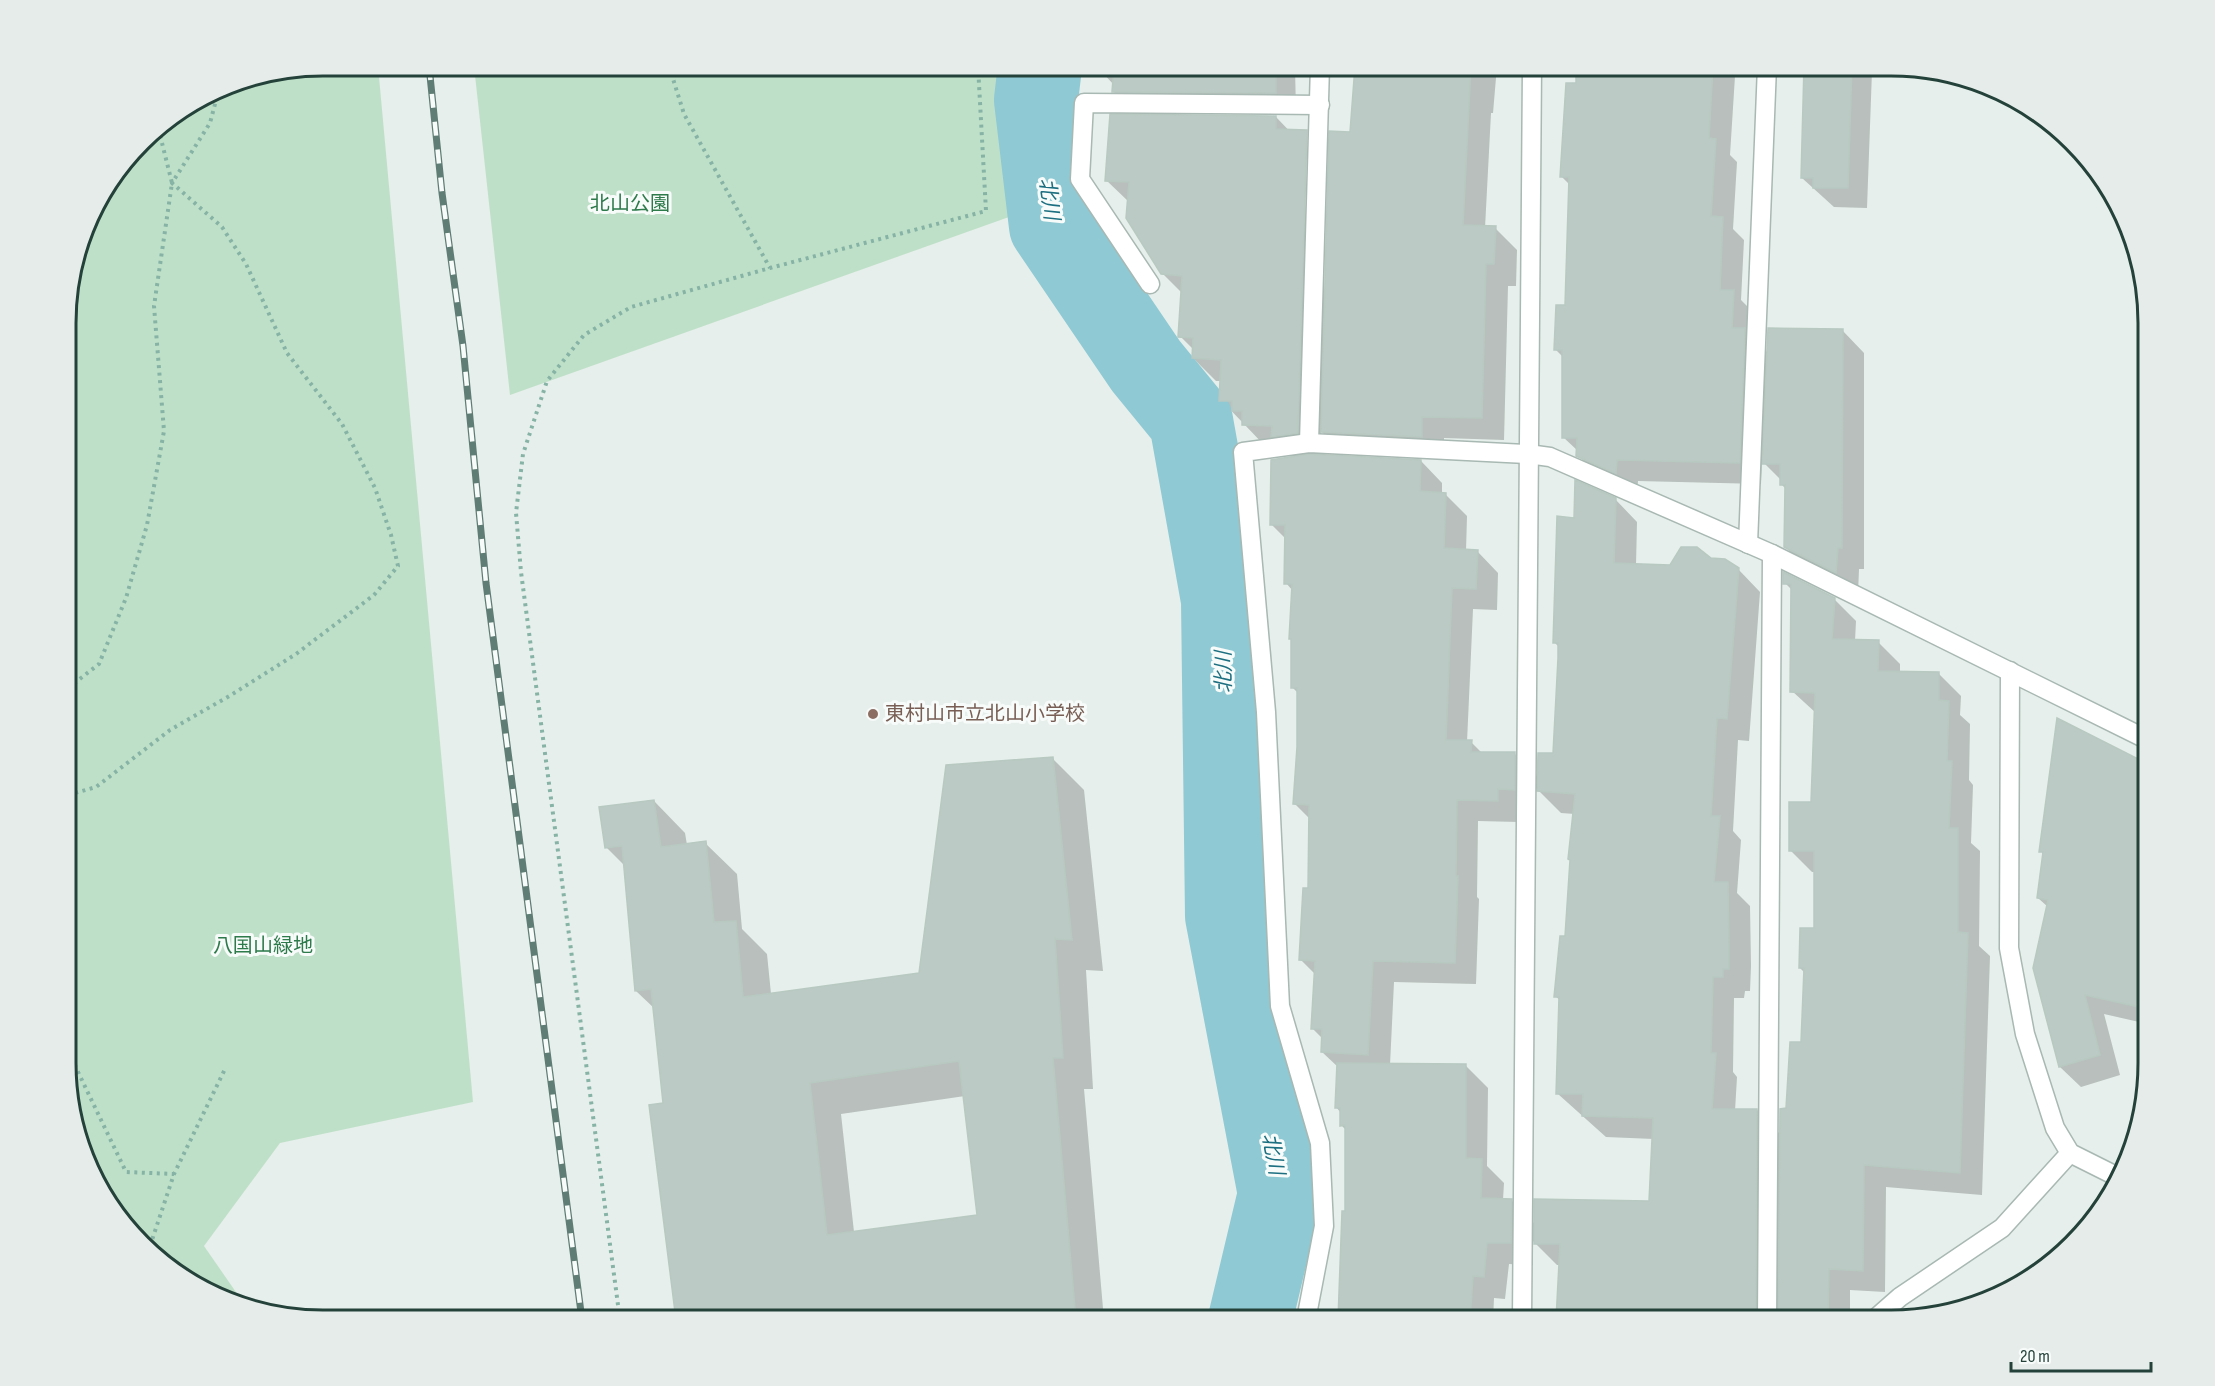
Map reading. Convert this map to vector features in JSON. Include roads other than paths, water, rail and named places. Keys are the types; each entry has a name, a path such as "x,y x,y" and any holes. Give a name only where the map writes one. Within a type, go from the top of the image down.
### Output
{"street":[{"path":"1309,443 1320,76"},
{"path":"1522,1310 1532,76"},
{"path":"1748,544 1767,76"},
{"path":"1150,284 1080,179 1084,104 1320,105"},
{"path":"1308,1310 1324,1226 1320,1143 1280,1006 1266,712 1243,452 1309,443 1550,457 1772,554 2138,735"},
{"path":"1767,1310 1772,554"},
{"path":"2010,671 2009,948 2025,1034 2055,1128 2070,1153 2112,1174"},
{"path":"1886,1310 1900,1297 2002,1228 2070,1153"}],"waterway":[{"name":"北川","path":"1039,76 1036,100 1051,226 1146,366 1191,421 1223,600 1227,916 1280,1194 1252,1310"}],"railway":[{"path":"430,76 442,193 463,346 486,583 581,1310"}],"place":[{"name":"東村山市立北山小学校","path":"873,714"}],"park label":[{"name":"北山公園","path":"630,204"},
{"name":"八国山緑地","path":"263,946"}]}
